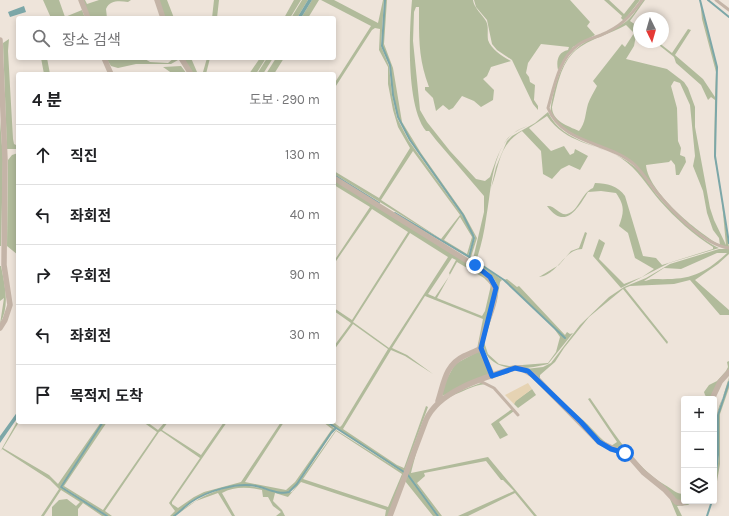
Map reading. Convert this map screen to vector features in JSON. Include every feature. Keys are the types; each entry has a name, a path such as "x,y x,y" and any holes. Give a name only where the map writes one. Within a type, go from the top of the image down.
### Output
{"street":[{"path":"81,0 87,16"},
{"path":"157,0 162,16"},
{"path":"0,40 5,160 4,265 10,305 5,320 0,328"},
{"path":"105,60 110,72"},
{"path":"182,60 190,72"},
{"path":"336,179 477,267 494,282 496,293 481,348 492,376"},
{"path":"390,516 426,420 437,402 444,380 452,365 464,356 481,348"},
{"path":"437,402 448,395 480,381 515,368 528,371 581,422 599,442 629,456 643,472 664,489 676,502 681,503"},
{"path":"713,396 720,382 729,372"}],"lane":[{"path":"642,0 626,21 607,32 578,45 570,53 561,66 548,108 553,119 576,137 584,142 608,149 634,164 664,202 685,222 715,245 729,248"},
{"path":"716,0 729,10"},
{"path":"480,381 494,388 518,415"}],"green space":[{"path":"43,0 59,0 65,16 50,16"},
{"path":"82,0 85,0 87,4 99,0 131,0 128,2 118,1 110,4 106,9 107,16 89,16"},
{"path":"158,0 167,0 173,16 164,16"},
{"path":"214,0 219,0 217,16 212,16"},
{"path":"294,0 301,0 291,16 285,16"},
{"path":"302,0 308,0 298,16 292,16"},
{"path":"312,0 319,0 309,16 302,16"},
{"path":"321,0 334,0 378,23 384,0 381,46 389,66 392,95 397,118 409,141 462,215 473,235 474,237 468,256 336,175 336,172 379,198 410,148 398,127 393,110 388,84 388,67 379,50 380,29 375,28 372,30 336,86 336,81 371,26","holes":["413,151 460,215 441,239 381,200","460,217 472,237 467,254 444,240"]},
{"path":"385,0 387,0 384,44 393,68 402,122 421,153 464,214 477,238 471,257 469,257 475,238 474,235 463,215 410,140 398,117 393,95 390,65 382,46"},
{"path":"412,0 473,0 475,6 487,23 488,40 492,47 511,61 491,67 487,76 483,79 494,90 493,100 481,107 474,101 462,96 453,108 449,110 443,105 436,111 433,98 425,90 425,87 429,87 421,57 419,38 419,7 416,7 414,12 413,41 420,110 427,122 450,151 476,179 485,181 490,177 503,146 492,178 483,235 476,261 473,259 484,212 484,196 429,131 426,131 420,120 415,105 412,87 410,68"},
{"path":"474,0 570,0 590,22 587,26 595,35 573,47 558,70 558,57 568,50 569,47 541,44 528,63 526,73 530,82 535,85 534,100 538,106 538,110 533,104 512,60 497,50 492,44 487,20 476,7"},
{"path":"604,0 609,0 624,14 635,0 640,0 624,21 621,18 622,16"},
{"path":"643,0 645,0 636,12 635,12"},
{"path":"700,0 717,67 715,156 719,179 714,155 715,100 711,97 708,100 701,85 676,63 674,57 663,48 666,48 672,53 688,29 691,30 675,55 703,79 715,97 716,72 702,19"},
{"path":"82,10 84,16 67,16"},
{"path":"633,15 630,21 633,23 633,32 626,25 581,46 566,62 560,77 552,107 553,112 561,122 579,131 584,121 589,102 597,86 593,81 622,44 625,47 633,35 633,48 626,59 667,69 684,82 688,88 695,107 695,127 710,208 726,245 722,200 729,247 720,245 719,238 713,230 707,213 703,191 693,166 695,156 690,105 680,83 674,81 671,86 677,108 678,141 681,148 680,155 685,157 686,162 679,175 676,175 675,165 671,160 669,162 646,165 649,176 664,199 699,231 719,244 702,235 683,220 668,204 639,170 628,160 567,130 558,123 552,115 551,106 556,83 562,68 571,54 587,41 627,21"},
{"path":"9,39 8,51 13,139 16,149 7,149 3,43"},
{"path":"41,60 47,60 50,72 44,72"},
{"path":"107,60 147,60 150,62 168,63 172,60 178,60 171,64 136,64 118,68 111,66"},
{"path":"184,60 192,60 197,72 192,72"},
{"path":"206,60 210,60 206,72 203,72"},
{"path":"259,60 265,60 257,72 250,72"},
{"path":"266,60 272,60 264,72 258,72"},
{"path":"275,60 283,60 275,72 267,72"},
{"path":"181,66 186,72 170,72 163,67"},
{"path":"548,112 555,123 564,131 586,144 572,138 563,132 547,116 529,128 551,151 564,146 570,155 574,153 575,149 588,156 580,170 569,165 561,169 552,179 543,174 541,151 522,131 508,143 504,149 491,188 496,167 507,141 512,136 535,123"},
{"path":"0,120 3,159 1,246 0,246"},
{"path":"612,153 634,166 657,195 677,216 704,239 719,248 669,263 621,288 593,256 599,239 605,243 599,259 624,284 642,277 654,269 635,258 628,233 619,226 623,209 616,193 601,191 588,192 575,210 565,217 560,217 547,206 553,207 564,214 567,214 574,209 589,190 593,188 595,183 608,184 616,187 625,196 643,256 656,258 662,265 713,249 713,247 692,232 672,214 632,167 627,162"},
{"path":"16,154 16,253 7,246 8,160 12,155"},
{"path":"336,180 486,274 491,285 494,292 480,346 477,349 483,319 425,296 392,348 407,355 433,374 405,356 391,350 343,429 397,465 404,468 426,406 428,407 404,473 331,424 336,424 340,427 342,425 388,349 353,324 336,347 336,343 351,323 336,312 336,309 352,320 408,232 372,209 336,261 336,258 370,207 336,186","holes":["410,233 448,257 389,348 353,322","452,258 456,260 449,273 450,275 457,262 484,278 491,285 485,311 482,316 437,298 449,277 435,297 428,294"]},
{"path":"585,232 587,233 582,249 570,253 566,257 571,251 579,248"},
{"path":"719,249 729,249 729,254 718,264 695,280 729,310 729,315 720,315 690,280 674,284 630,286 625,288 668,342 667,344 623,289 589,317 564,348 555,362 540,375 540,378 556,395 611,446 617,442 588,399 590,398 623,446 653,477 674,491 681,493 681,501 675,500 639,466 596,438 578,417 526,369 543,367 551,363 580,325 609,297 624,287 646,278 670,264","holes":["717,253 727,253 701,272 684,278 653,279 644,281 664,268 681,269"]},
{"path":"477,262 502,280 500,282 497,300 484,342 484,336 495,305 497,285 496,281 486,270 476,264"},
{"path":"0,266 4,281 6,303 0,324 4,298 0,301"},
{"path":"557,266 551,272 539,277"},
{"path":"507,279 517,287 519,286 565,335 567,332 570,334 573,333 548,364 528,368 506,367 494,362 487,355 484,342 488,354 499,364 509,366 548,363 556,352 560,337 553,327 566,338 504,280"},
{"path":"481,350 489,375 442,396 444,384 455,364"},
{"path":"729,361 729,370 712,396 706,396 704,392 709,385 717,381 726,371 728,367 727,362"},
{"path":"729,377 729,382 723,398"},
{"path":"483,382 488,384 474,386 449,398 457,392"},
{"path":"729,383 729,388 720,414 720,464 717,482 719,455 718,415"},
{"path":"532,389 536,395 518,408 514,404 515,401"},
{"path":"723,398 717,416 719,406"},
{"path":"437,406 425,425 435,407"},
{"path":"512,409 514,411 499,422 508,435 500,439 491,424"},
{"path":"16,424 18,424 3,448 49,475 58,484 100,424 102,424 60,487 106,516 102,516 83,503 78,509 78,516 52,516 52,507 59,500 67,499 76,506 80,502 61,490 44,516 41,516 59,489 50,480 2,449 0,452"},
{"path":"103,424 106,424 64,486 103,510 157,432 146,424 150,424 158,430 163,424 166,424 162,430 201,455 223,424 226,424 172,502 172,504 178,508 204,492 241,482 280,424 283,424 245,482 286,490 295,482 332,429 326,424 329,424 335,429 297,484 288,492 276,492 248,485 231,486 204,494 188,504 174,516 170,516 175,511 169,503 200,458 161,431 105,511 112,516 108,516 61,486"},
{"path":"336,430 404,473 388,516 385,516 386,510 301,482 288,497 275,493 273,501 282,510 285,516 276,516 281,512 273,506 268,497 263,497 262,490 242,488 231,489 222,493 235,516 232,516 218,493 196,501 175,516 183,509 202,497 212,492 234,486 260,488 287,493 292,492","holes":["336,431 402,474 388,507 303,479"]},
{"path":"422,435 411,473 488,457 537,516 534,516 515,493 468,516 458,516 514,491 503,480 501,480 486,461 424,473 425,476 417,483 442,516 439,516 409,475 438,516 433,516 405,481"},
{"path":"670,499 681,501 681,504 690,504 677,506 682,516 677,516"}],"sand":[{"path":"528,383 532,389 514,404 505,395"}],"water":[{"path":"308,0 312,0 302,16 298,16"},
{"path":"24,6 26,12 10,17 8,12"},
{"path":"16,414 16,420 0,443 0,436"}],"waterway":[{"path":"385,0 382,46 390,65 393,95 398,117 410,140 463,215 474,238 469,257"},
{"path":"700,0 717,67 715,156 729,243"},
{"path":"708,0 729,17"},
{"path":"336,176 379,203"},
{"path":"395,213 476,261"},
{"path":"477,262 504,280 565,338"},
{"path":"717,468 718,415 729,382"},
{"path":"102,424 61,487 107,516"},
{"path":"330,424 404,472"},
{"path":"174,516 205,494 231,486 248,485 276,492 289,492 297,484 331,433 336,428"},
{"path":"408,475 438,516"},
{"path":"707,516 711,504"}],"route":[{"path":"475,265 490,277 496,288 492,311 487,323 481,348 492,376 515,368 521,368 528,371 581,422 599,442 611,449 625,453"}]}
